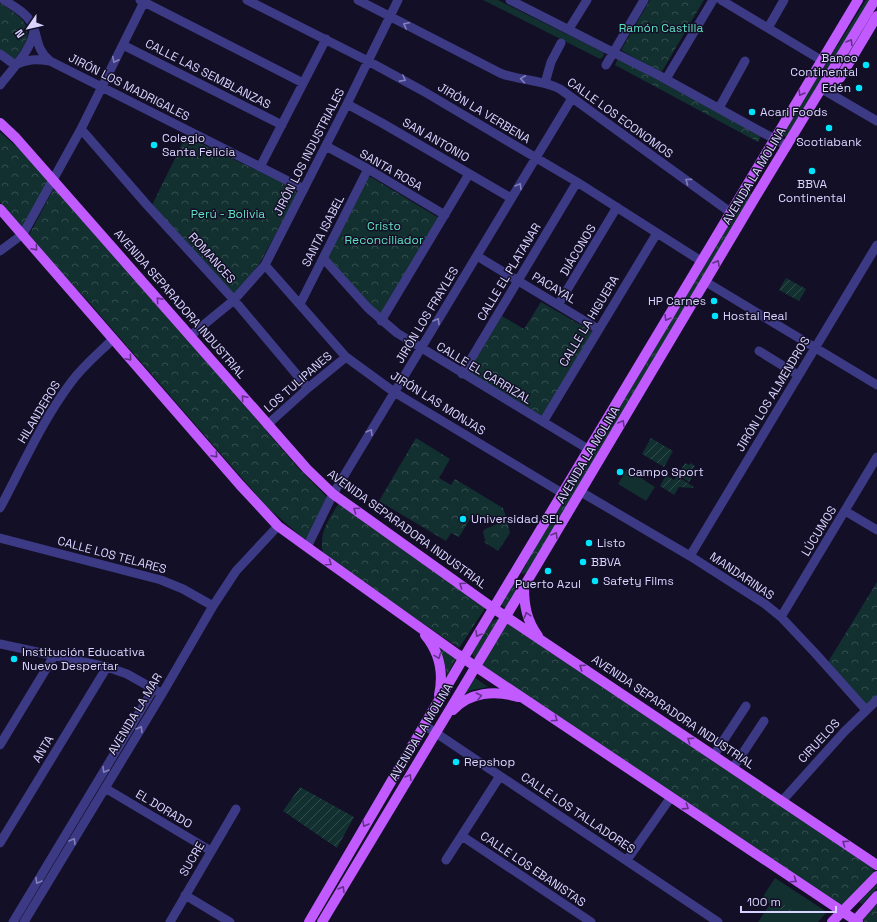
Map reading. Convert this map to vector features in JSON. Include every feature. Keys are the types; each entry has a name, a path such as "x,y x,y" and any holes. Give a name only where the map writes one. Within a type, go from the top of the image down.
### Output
{"main road":[{"name":"AVENIDA LA MOLINA","path":"309,922 463,658 858,0"},
{"path":"866,0 875,0"},
{"name":"AVENIDA LA MOLINA","path":"322,922 447,716 756,196 875,0"},
{"path":"823,86 840,78 877,16"},
{"name":"AVENIDA SEPARADORA INDUSTRIAL","path":"0,123 16,138 267,425 307,469 333,494 506,617 877,865"},
{"path":"744,190 751,187 754,189 756,196"},
{"path":"0,209 113,340 278,526 476,667 532,703 856,922 877,896"},
{"path":"525,555 518,569 518,575 523,578 531,575"},
{"path":"524,587 525,609 534,630 540,639"},
{"path":"416,624 432,644 440,663 441,684 435,706"},
{"path":"447,716 456,706 467,699 492,693 506,694 532,703"},
{"path":"376,807 387,814"},
{"path":"832,922 877,876"},
{"path":"323,897 333,903"}],"street":[{"name":"JIRÓN LOS MADRIGALES","path":"4,0 24,14 32,23 39,49 50,61 304,189"},
{"name":"JIRÓN LA VERBENA","path":"247,0 423,90 618,207 701,261"},
{"name":"CALLE LOS ECONOMOS","path":"358,0 500,72 516,78 545,83 560,89 730,212"},
{"name":"JIRÓN LOS INDUSTRIALES","path":"190,336 234,300 265,265 398,0"},
{"path":"510,0 666,79 787,146"},
{"path":"569,29 587,0"},
{"path":"606,65 644,0"},
{"path":"666,79 713,0"},
{"path":"721,0 821,60"},
{"path":"768,28 784,0"},
{"path":"0,251 23,234 81,129 143,1 303,83"},
{"path":"0,85 31,43 34,30"},
{"path":"260,167 326,40"},
{"path":"545,83 551,62 561,43"},
{"name":"CALLE LAS SEMBLANZAS","path":"123,45 282,125"},
{"path":"0,54 15,65"},
{"name":"JIRÓN LOS MADRIGALES","path":"15,65 32,59 50,61"},
{"path":"718,108 745,61"},
{"path":"823,86 877,121"},
{"name":"JIRÓN LOS FRAYLES","path":"307,547 333,494 572,98"},
{"name":"SAN ANTONIO","path":"347,104 511,198"},
{"name":"ROMANCES","path":"81,129 147,205 234,300 308,388"},
{"name":"SANTA ROSA","path":"326,146 445,215"},
{"path":"766,152 779,159"},
{"name":"SANTA ISABEL","path":"300,304 368,169"},
{"path":"381,321 469,174"},
{"name":"CALLE EL PLATANAR","path":"462,374 577,182"},
{"name":"DIÁCONOS","path":"558,305 618,207"},
{"name":"CALLE LA HIGUERA","path":"543,422 657,232"},
{"name":"JIRÓN LOS ALMENDROS","path":"690,556 814,348 874,256 877,245"},
{"name":"PACAYAL","path":"477,256 598,329"},
{"name":"CALLE EL CARRIZAL","path":"323,258 368,308 381,321 397,333 462,374 588,449"},
{"name":"JIRÓN LAS MONJAS","path":"265,265 346,357 394,392 562,493"},
{"path":"706,282 877,385"},
{"name":"HILANDEROS","path":"0,508 56,405 72,381 82,369 113,340"},
{"path":"759,351 798,375"},
{"name":"LOS TULIPANES","path":"267,425 308,388 346,357"},
{"name":"LÚCUMOS","path":"781,617 877,457"},
{"name":"MANDARINAS","path":"581,492 690,556 746,591 781,617 866,710"},
{"path":"845,511 877,530"},
{"name":"AVENIDA LA MAR","path":"28,921 213,606 236,571 278,526"},
{"name":"CALLE LOS TELARES","path":"0,538 161,580 183,589 213,606"},
{"path":"0,644 107,667 127,674 154,688 162,694"},
{"path":"0,745 54,656"},
{"name":"ANTA","path":"0,843 107,667"},
{"name":"AVENIDA LA MAR","path":"13,922 154,688"},
{"name":"CIRUELOS","path":"782,801 839,738 877,700"},
{"path":"714,755 746,706"},
{"path":"732,768 764,720"},
{"name":"CALLE LOS TALLADORES","path":"424,725 718,922"},
{"path":"446,860 500,776"},
{"name":"EL DORADO","path":"105,788 211,852"},
{"path":"627,860 671,797"},
{"name":"SUCRE","path":"170,922 236,809"},
{"name":"CALLE LOS EBANISTAS","path":"462,836 591,922"},
{"path":"185,895 230,922"}],"green space":[{"path":"483,0 498,0 603,52 604,55 600,59"},
{"name":"Ramón Castilla","path":"650,0 704,0 661,73 621,50"},
{"path":"866,0 871,0 786,137 782,134"},
{"path":"0,3 10,9 23,21 28,34 26,41 14,60 0,50"},
{"path":"618,58 761,136 758,142 615,65"},
{"path":"0,132 50,181 22,229 0,202"},
{"name":"Perú - Bolivia","path":"186,136 295,189 297,194 261,261 249,278 233,295 152,205"},
{"name":"Cristo Reconciliador","path":"371,177 439,218 380,316 325,260 368,178"},
{"path":"54,188 300,470 326,496 327,503 311,536 304,539 267,507 87,300 28,237"},
{"path":"749,192 751,193 751,196 528,572 522,574 521,573 528,562 527,560"},
{"path":"786,278 806,289 799,301 779,290"},
{"path":"541,302 593,332 543,417 467,373 502,316 524,329"},
{"path":"416,438 450,459 439,478 451,485 455,479 503,508 506,517 487,522 473,514 459,537 451,533 446,541 379,501"},
{"path":"651,438 673,451 664,467 642,454"},
{"path":"685,463 689,465 691,463 695,466 691,472 694,474 689,482 678,475"},
{"path":"627,469 655,487 646,501 618,484"},
{"path":"666,475 674,480 677,476 694,487 679,487 674,495 660,486"},
{"path":"339,503 486,607 459,648 323,555 323,533"},
{"path":"507,520 510,533 498,551 484,542 483,532 485,529"},
{"path":"516,580 523,582 506,608 500,604"},
{"path":"877,582 877,698 867,707 828,662"},
{"path":"499,619 475,659 472,654 473,650 491,622"},
{"path":"507,621 872,866 874,874 842,905 839,904 482,665"},
{"path":"431,638 457,656 447,676 442,656"},
{"path":"474,677 488,687 472,690 461,696"},
{"path":"300,787 354,817 337,848 283,811"},
{"path":"775,878 827,912 818,922 758,922 770,904 762,898"},
{"path":"877,884 877,888 862,904 859,902"},
{"path":"778,901 791,909 788,914 775,906"},
{"path":"877,904 877,922 865,922 862,920"}],"place":[{"name":"Banco Continental","path":"866,65"},
{"name":"Edén","path":"859,88"},
{"name":"Acari Foods","path":"752,112"},
{"name":"Scotiabank","path":"829,128"},
{"name":"Colegio Santa Felicia","path":"154,145"},
{"name":"BBVA Continental","path":"812,171"},
{"name":"HP Carnes","path":"714,301"},
{"name":"Hostal Real","path":"715,316"},
{"name":"Campo Sport","path":"620,472"},
{"name":"Universidad SEL","path":"463,519"},
{"name":"Listo","path":"589,543"},
{"name":"BBVA","path":"583,562"},
{"name":"Puerto Azul","path":"548,571"},
{"name":"Safety Films","path":"595,581"},
{"name":"Institución Educativa Nuevo Despertar","path":"14,659"},
{"name":"Repshop","path":"456,762"}]}
